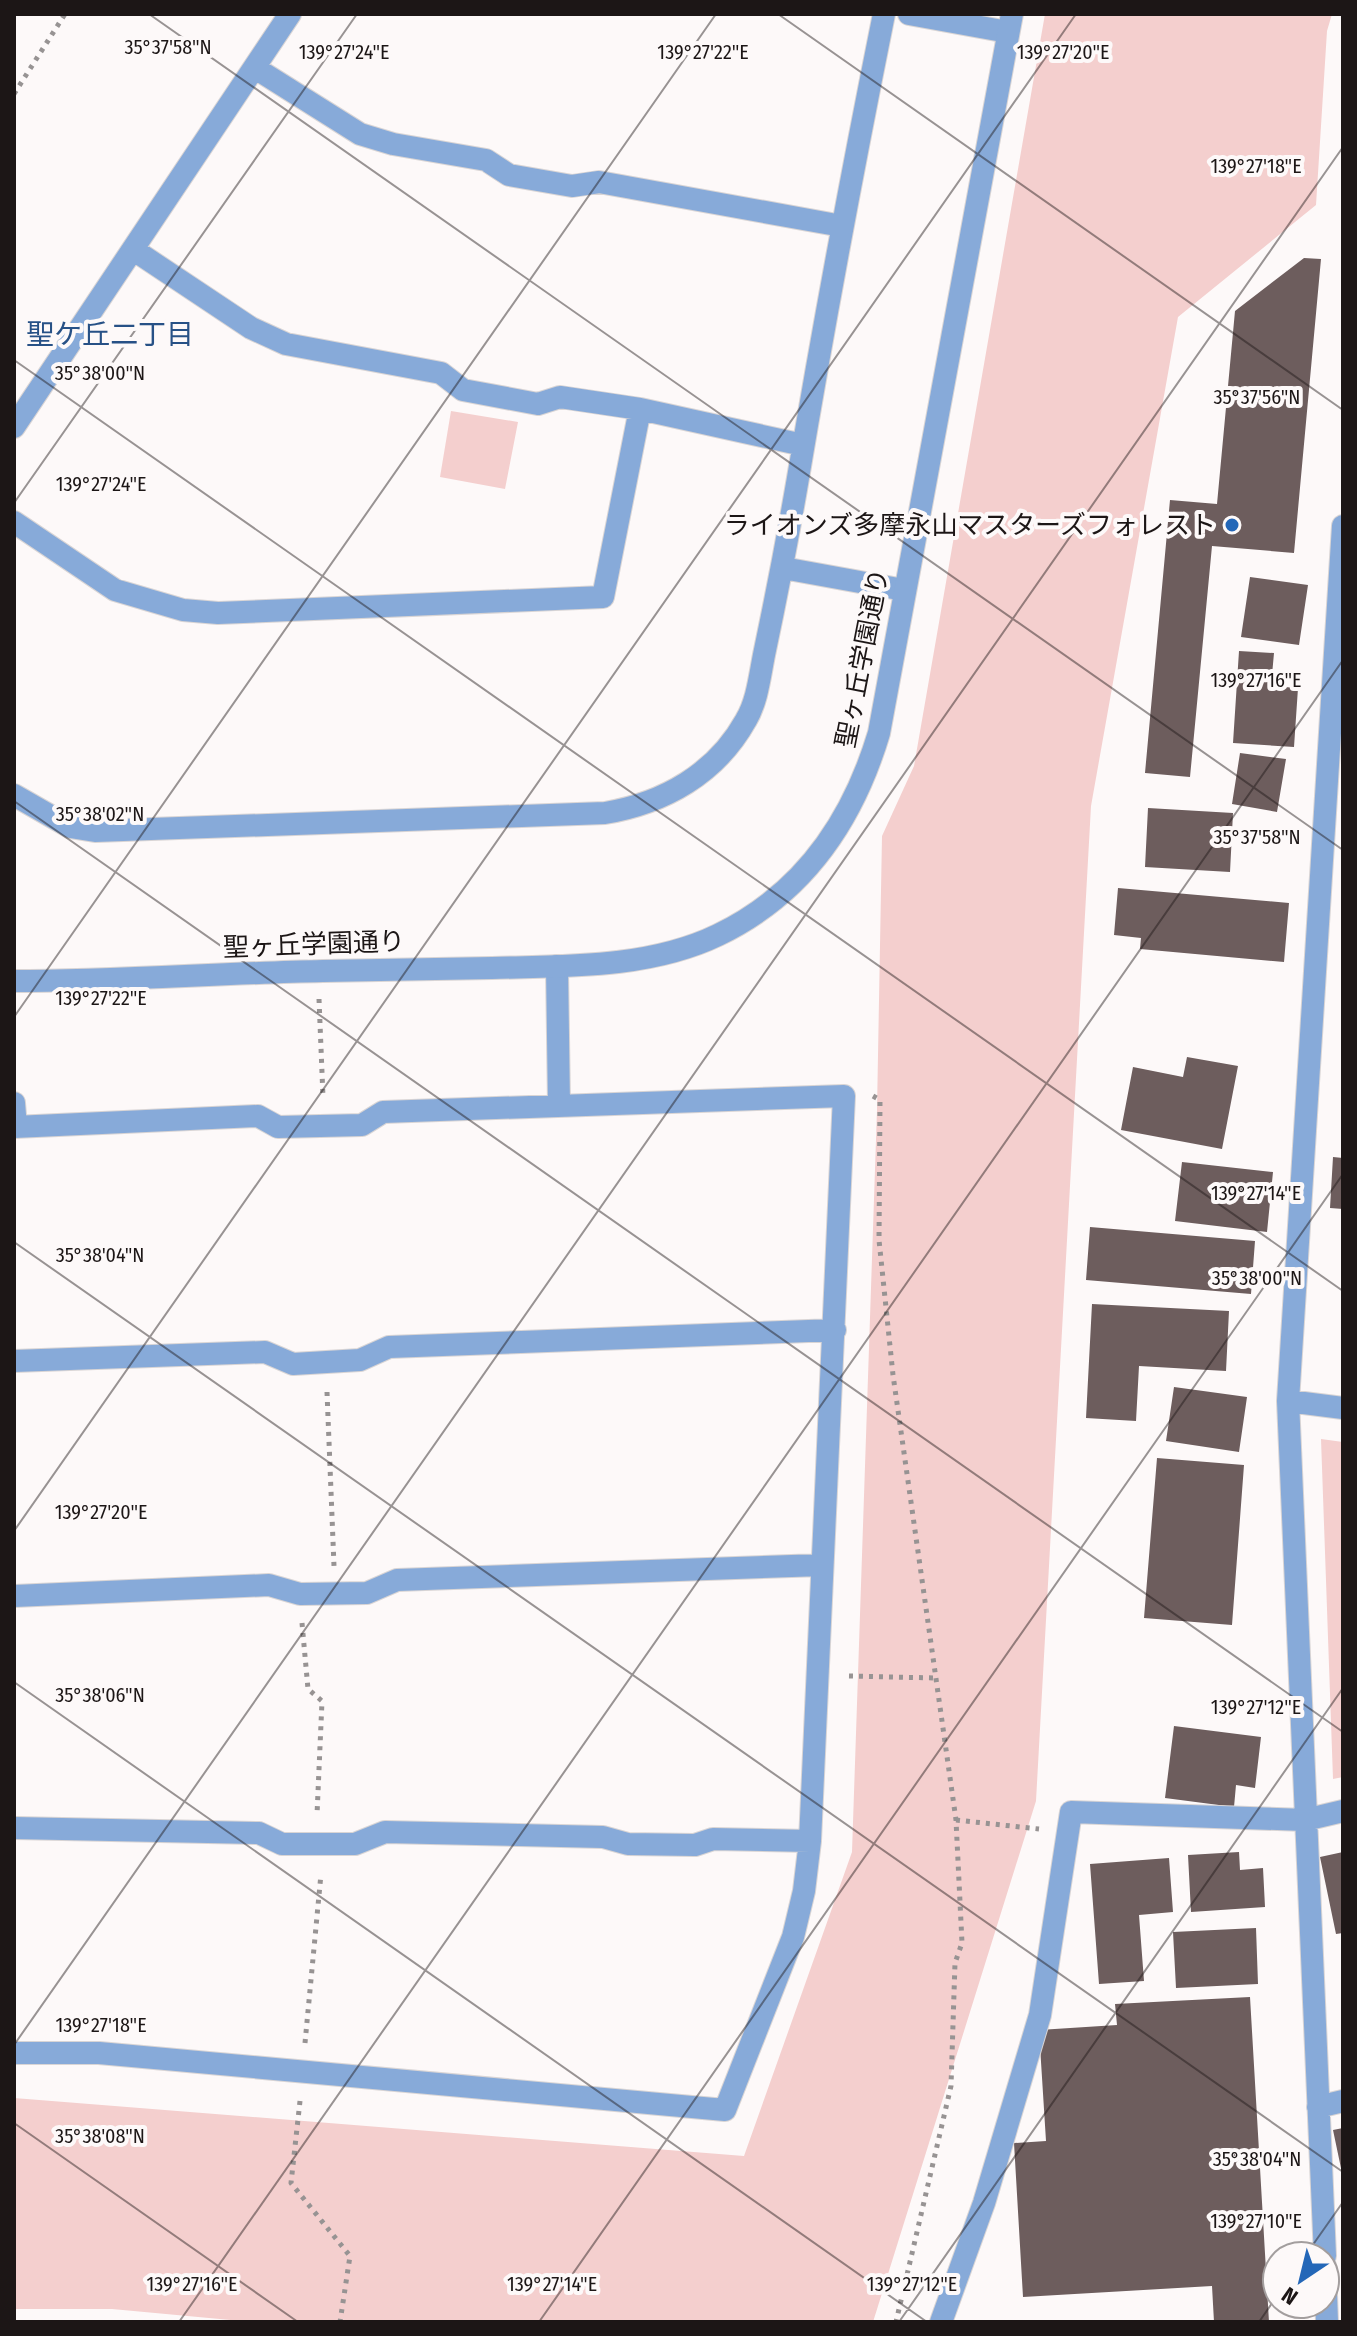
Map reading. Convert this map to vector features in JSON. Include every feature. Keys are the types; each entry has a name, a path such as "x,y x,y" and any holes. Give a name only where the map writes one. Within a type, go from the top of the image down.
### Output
{"street":[{"path":"14,427 290,14"},
{"path":"14,795 70,827 95,831 605,813 656,800 689,783 714,763 748,717 783,568 842,226 884,14"},
{"path":"909,14 1010,23"},
{"name":"聖ヶ丘学園通り","path":"14,981 557,966 644,958 718,935 771,901 816,859 836,832 868,770 879,733 1010,23"},
{"path":"255,68 360,134 393,144 486,160 509,175 572,186 599,182 842,226"},
{"path":"134,250 238,320 286,344 441,373 463,390 538,404 560,397 640,409 803,445"},
{"path":"14,522 115,590 183,610 218,613 603,597 640,409"},
{"path":"1324,2240 1288,1401 1343,526"},
{"path":"783,568 904,590"},
{"path":"557,966 559,1106"},
{"path":"14,1103 15,1127 258,1116 278,1127 362,1125 383,1112 844,1096 810,1841 804,1891 793,1937 725,2110 99,2053 14,2053"},
{"path":"14,1361 265,1352 293,1364 360,1360 389,1347 835,1330"},
{"path":"1288,1401 1343,1408"},
{"path":"14,1596 269,1585 300,1594 367,1593 397,1580 821,1565"},
{"path":"941,2322 984,2203 1040,2015 1071,1812 1305,1820 1343,1811"},
{"path":"14,1828 259,1833 282,1844 320,1834 355,1844 385,1832 603,1837 628,1844 695,1845 713,1839 810,1841"},
{"path":"1318,2107 1343,2101"}],"path":[{"path":"14,94 65,14"},
{"path":"319,996 323,1106"},
{"path":"844,1096 852,1084 880,1100 880,1255 893,1375 956,1820 962,1943 955,1963 951,2086 896,2322"},
{"path":"326,1362 334,1575"},
{"path":"300,1594 308,1689 322,1701 320,1834 303,2072 291,2183 350,2256 340,2322"},
{"path":"816,1675 936,1678"},
{"path":"956,1820 1068,1832"}],"shaded area":[{"path":"1045,14 1332,14 1327,31 1316,205 1178,317 1091,806 1036,1801 873,2322 252,2322 112,2309 14,2309 14,2098 744,2156 852,1852 877,1110 882,836 914,766"},
{"path":"451,411 518,422 505,489 440,477"},
{"path":"1321,1439 1343,1442 1343,1777 1333,1779"}],"building":[{"name":"ライオンズ多摩永山マスターズフォレスト","path":"1304,258 1321,259 1294,553 1212,546 1190,777 1145,773 1170,500 1217,504 1235,311"},
{"path":"1250,577 1308,585 1299,645 1241,637"},
{"path":"1239,651 1274,653 1271,686 1298,688 1294,747 1233,743"},
{"path":"1240,753 1286,759 1277,812 1232,804"},
{"path":"1148,808 1233,813 1230,872 1145,867"},
{"path":"1118,888 1289,903 1284,962 1140,949 1141,938 1114,935"},
{"path":"1187,1057 1238,1066 1222,1149 1121,1130 1133,1067 1183,1077"},
{"path":"1333,1157 1343,1158 1343,1209 1330,1208"},
{"path":"1182,1162 1273,1172 1267,1232 1175,1221"},
{"path":"1090,1227 1255,1241 1251,1294 1086,1280"},
{"path":"1092,1304 1229,1311 1226,1371 1139,1366 1136,1421 1086,1418"},
{"path":"1174,1387 1247,1397 1239,1452 1166,1441"},
{"path":"1157,1458 1244,1465 1232,1625 1144,1618"},
{"path":"1174,1726 1261,1737 1255,1788 1236,1785 1234,1807 1165,1798"},
{"path":"1239,1852 1240,1870 1263,1868 1265,1907 1191,1912 1188,1855"},
{"path":"1343,1852 1343,1933 1336,1934 1320,1857"},
{"path":"1169,1858 1173,1912 1139,1915 1144,1981 1099,1984 1090,1864"},
{"path":"1256,1928 1258,1984 1176,1988 1173,1932"},
{"path":"1250,1997 1264,2240 1261,2240 1261,2320 1269,2322 1214,2322 1212,2286 1023,2297 1014,2143 1046,2141 1039,2030 1117,2025 1115,2004"},
{"path":"1343,2128 1343,2172 1342,2173 1333,2130"}],"place":[{"name":"ライオンズ多摩永山マスターズフォレスト","path":"1232,525"}],"district":[{"name":"聖ケ丘二丁目","path":"110,334"}]}
